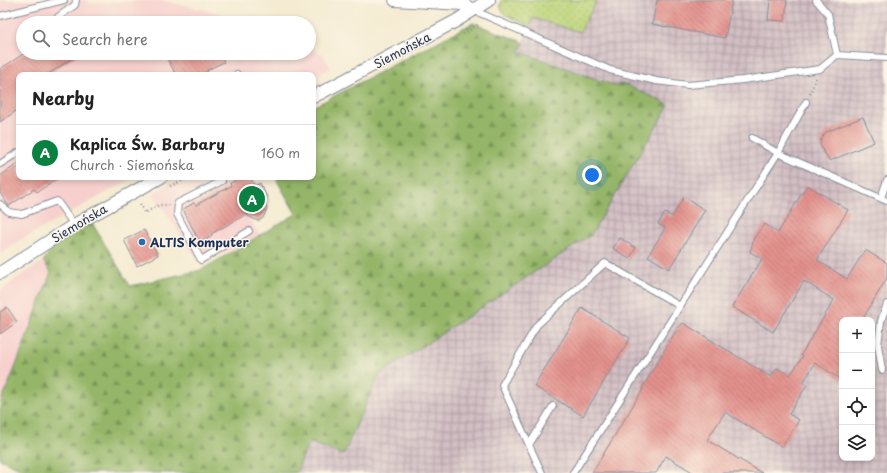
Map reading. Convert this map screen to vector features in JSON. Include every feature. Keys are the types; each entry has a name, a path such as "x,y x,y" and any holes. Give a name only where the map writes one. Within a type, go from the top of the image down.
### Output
{"street":[{"path":"395,0 462,4 473,10"},
{"name":"Siemońska","path":"316,95 422,40 489,0"},
{"name":"Siemońska","path":"0,273 74,225 156,180"}],"lane":[{"path":"0,16 64,0"},
{"path":"59,16 75,5 76,0"},
{"path":"816,0 828,14 837,55"},
{"path":"473,10 610,70 656,81 688,85 743,80 820,69 837,55 887,58"},
{"path":"573,473 778,153 806,102"},
{"path":"752,138 778,153 884,200 887,180"},
{"path":"0,164 16,154"},
{"path":"222,180 178,202 177,214 201,260 249,231"},
{"path":"0,204 9,212 22,214 57,201 74,225"},
{"path":"542,473 502,385 537,325 605,263 680,306"},
{"path":"882,370 878,344 881,321 887,304"},
{"path":"528,445 553,406"}],"path":[{"path":"806,102 820,69"},
{"path":"138,200 145,212 161,204 170,205"}],"shaded area":[{"path":"0,0 88,0 88,4 159,0 216,12 226,16 16,16 16,60 316,60 316,52 323,54 331,68 316,76 316,72 16,72 16,180 130,180 19,241 2,253 0,252"},
{"path":"594,0 887,0 887,473 295,473 309,442 343,455 379,375 591,235 669,104 519,52 533,18 580,32"},
{"path":"177,180 230,180 259,235 201,265 152,193"},
{"path":"43,261 51,272 0,404 0,290"}],"green space":[{"path":"502,0 597,0 580,32 533,18 529,26 504,14 500,6"},
{"path":"473,23 523,42 520,52 616,86 623,83 669,105 591,235 379,375 343,455 309,442 296,473 30,473 0,459 0,404 51,272 43,261 52,249 92,223 130,286 201,270 296,214 277,180 316,180 316,105"}],"building":[{"path":"657,0 732,0 725,38 652,24"},
{"path":"770,0 787,0 785,21 768,20"},
{"path":"16,59 16,60 70,60 52,72 16,72 16,111 0,122 0,69"},
{"path":"168,60 223,60 224,62 207,70 208,71 206,72 174,72"},
{"path":"863,117 874,142 830,161 820,144 821,139 826,132"},
{"path":"16,165 16,180 55,180 37,192 34,189 9,206 0,193 0,176"},
{"path":"252,180 255,186 260,183 267,198 263,200 267,209 263,218 258,221 247,214 211,234 212,236 200,243 183,209 194,203 196,205 231,186 230,183 235,181"},
{"path":"807,185 848,210 817,260 847,279 865,250 887,263 887,278 864,317 839,317 839,378 815,363 803,383 807,385 789,414 799,420 782,447 725,412 707,440 762,473 694,473 666,456 656,473 592,473 643,389 642,388 677,329 683,323 771,377 777,368 790,375 803,356 801,355 834,300 804,281 773,332 732,307 762,259 750,252 754,238 765,224 778,233"},
{"path":"684,197 705,210 669,269 648,256 665,228 658,224 665,213 672,217"},
{"path":"144,230 158,255 137,266 124,240"},
{"path":"620,238 636,248 629,259 613,248"},
{"path":"7,307 17,322 0,334 0,312"},
{"path":"582,308 630,338 583,416 534,386"}],"place":[{"name":"Kaplica Św. Barbary","path":"252,199"},
{"name":"ALTIS Komputer","path":"142,242"}]}
